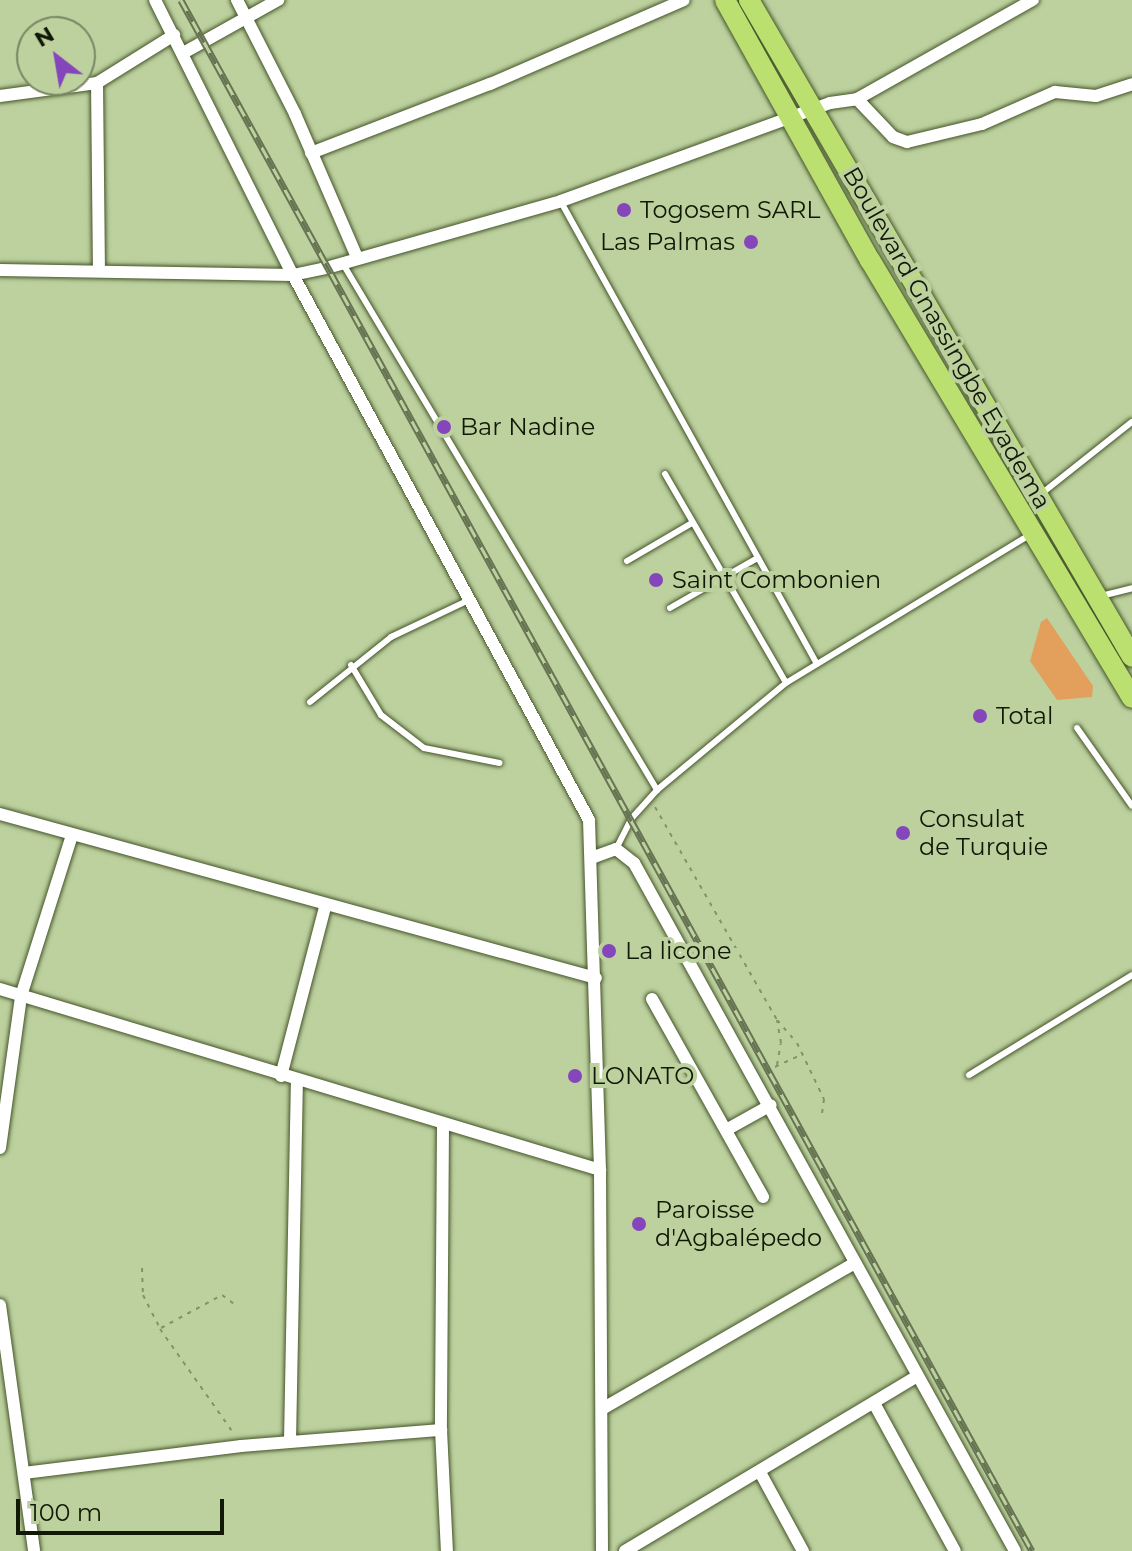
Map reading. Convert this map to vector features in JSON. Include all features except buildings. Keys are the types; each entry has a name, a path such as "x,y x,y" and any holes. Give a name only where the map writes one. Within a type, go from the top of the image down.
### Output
{"highway":[{"name":"Boulevard Gnassingbe Eyadema","path":"725,0 1031,534 1132,698"},
{"name":"Boulevard Gnassingbe Eyadema","path":"749,0 1036,498 1132,657"}],"street":[{"path":"155,0 185,52 293,275 589,820 594,857 600,1170 602,1551"},
{"path":"237,0 357,257"},
{"path":"185,52 246,15 278,0"},
{"path":"311,153 490,84 684,0"},
{"path":"0,270 99,268 293,275 561,201 857,99 1033,0"},
{"path":"0,96 97,83 174,35"},
{"path":"97,83 99,268"},
{"path":"857,99 893,137 907,142 982,124 1055,92 1096,96 1132,84"},
{"path":"0,814 325,907 596,978"},
{"path":"0,1148 21,996 72,835"},
{"path":"594,857 616,849 634,863 771,1105 1015,1551"},
{"path":"281,1076 325,907"},
{"path":"0,989 443,1126 600,1170"},
{"path":"652,999 763,1197"},
{"path":"290,1441 297,1081"},
{"path":"726,1130 771,1105"},
{"path":"443,1126 441,1430 447,1551"},
{"path":"602,1409 855,1263"},
{"path":"0,1305 34,1551"},
{"path":"625,1551 761,1474 917,1376"},
{"path":"875,1405 955,1551"},
{"path":"24,1473 241,1446 441,1430"},
{"path":"761,1474 803,1551"}],"lane":[{"path":"561,201 756,559 817,664"},
{"path":"342,262 657,790"},
{"path":"1036,498 1132,422"},
{"path":"665,474 786,683"},
{"path":"627,561 692,523"},
{"path":"616,849 631,819 657,790 786,683 1031,534"},
{"path":"670,608 756,559"},
{"path":"1095,598 1132,588"},
{"path":"310,702 351,665 391,637 469,600"},
{"path":"351,665 381,715 424,748 500,763"},
{"path":"1077,728 1132,806"},
{"path":"969,1075 1132,975"}],"path":[{"path":"650,799 777,1020 803,1054 824,1099 822,1114"},
{"path":"776,1066 781,1043 777,1020"},
{"path":"756,1079 803,1054"},
{"path":"142,1268 143,1295 160,1329 241,1446"},
{"path":"160,1329 222,1295 234,1304"}],"shaded area":[{"path":"1047,618 1093,686 1092,697 1057,700 1030,661 1041,622"}],"railway":[{"path":"181,0 1032,1551"}],"place":[{"name":"Togosem SARL","path":"624,210"},
{"name":"Las Palmas","path":"751,242"},
{"name":"Bar Nadine","path":"444,427"},
{"name":"Saint Combonien","path":"656,580"},
{"name":"Total","path":"980,716"},
{"name":"Consulat de Turquie","path":"903,833"},
{"name":"La licone","path":"609,951"},
{"name":"LONATO","path":"575,1076"},
{"name":"Paroisse d'Agbalépedo","path":"639,1224"}]}
